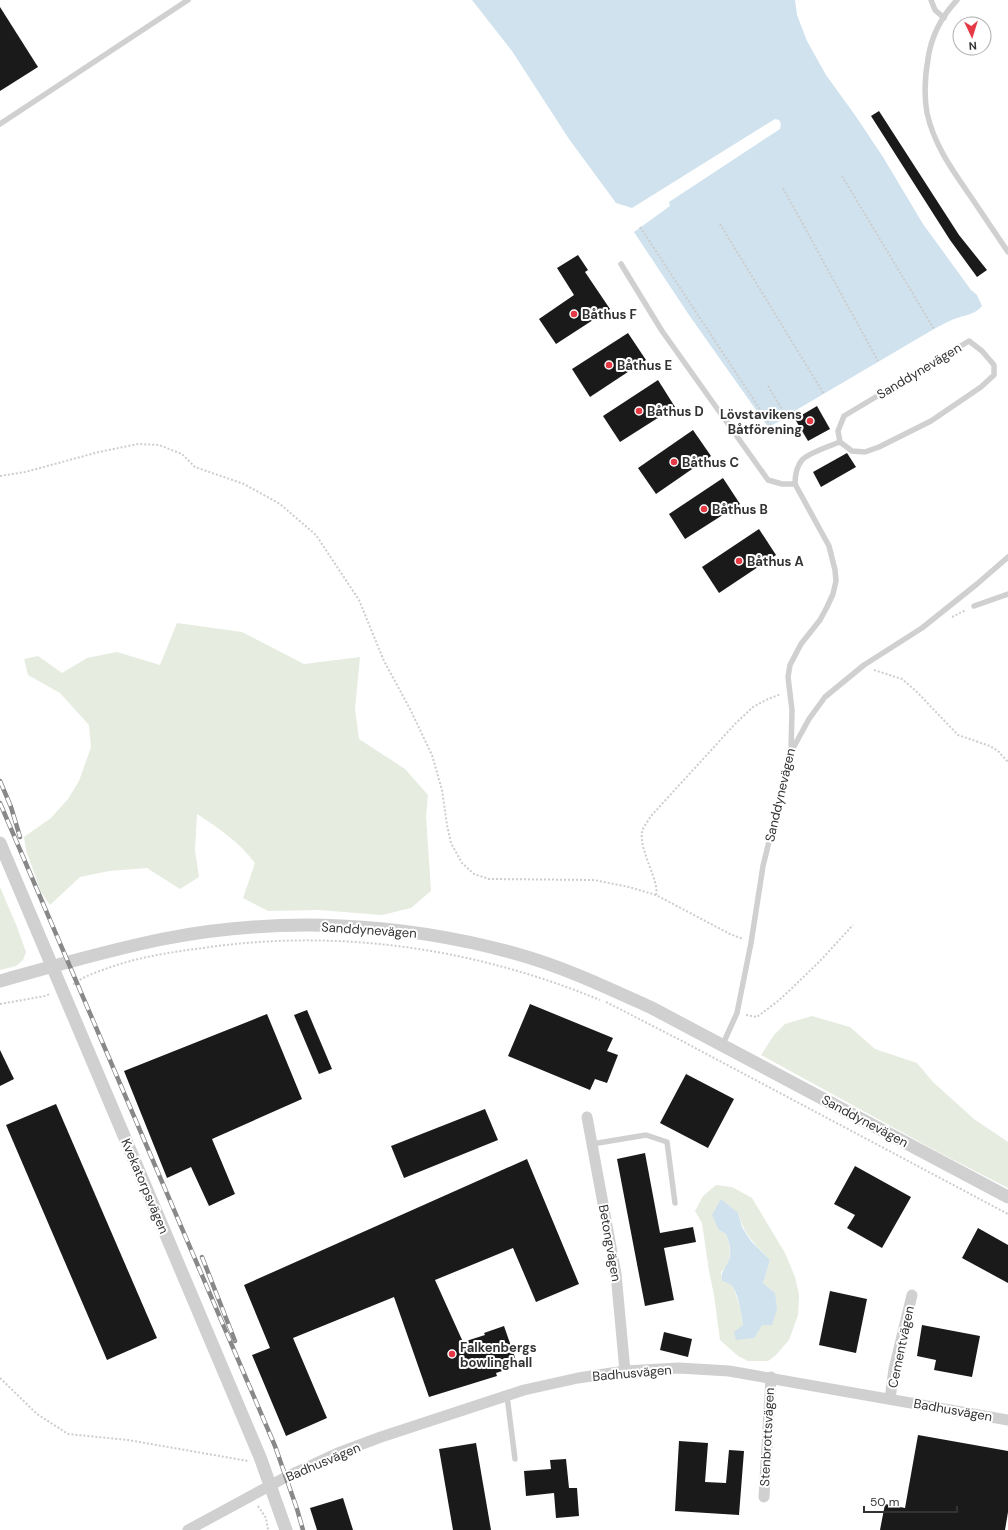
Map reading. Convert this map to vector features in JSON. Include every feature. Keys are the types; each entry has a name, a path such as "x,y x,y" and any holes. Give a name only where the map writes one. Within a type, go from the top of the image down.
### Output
{"street":[{"name":"Kvekatorpsvägen","path":"0,843 260,1456 286,1530"},
{"name":"Sanddynevägen","path":"0,981 163,939 200,933 257,927 326,926 370,928 412,932 489,947 518,954 559,968 652,1008 1008,1197"},
{"name":"Betongvägen","path":"587,1117 616,1274 625,1371"},
{"name":"Cementvägen","path":"890,1399 894,1369 912,1295"},
{"name":"Badhusvägen","path":"188,1530 271,1485 338,1453 507,1396 578,1378 625,1371 694,1369 729,1371 771,1377 1008,1420"},
{"name":"Stenbrottsvägen","path":"764,1497 771,1377"}],"lane":[{"path":"0,124 188,0"},
{"path":"931,0 935,10 944,18"},
{"path":"958,0 944,18 934,35 929,50 926,67 925,101 927,115 934,137 949,166 1008,252"},
{"path":"621,264 662,332 768,480 782,484 795,484 795,474 802,460 822,448 840,442"},
{"name":"Sanddynevägen","path":"968,341 982,351 994,365 994,376 981,387 931,421 865,452 852,450 840,442 838,431 844,416 968,341"},
{"name":"Sanddynevägen","path":"722,1046 737,1013 751,943 763,866 791,752 792,710 788,677 790,665 801,644 820,620 833,594 836,582 836,570 829,546 795,484"},
{"path":"791,752 809,719 825,697 864,665 922,628 1008,557"},
{"path":"974,606 1008,594"},
{"path":"592,1144 646,1135 667,1142 675,1203"},
{"path":"507,1396 516,1459"}],"path":[{"path":"842,176 934,328"},
{"path":"783,188 878,361"},
{"path":"720,224 824,394"},
{"path":"640,227 771,426"},
{"path":"768,386 786,416"},
{"path":"0,476 25,472 99,452 138,444 159,445 182,454 195,467 244,484 280,504 316,535 359,600 384,662 410,709 432,755 442,790 451,843 462,863 474,874 489,879 594,880 630,887 656,895 730,934 751,943"},
{"path":"864,665 867,669 902,679 916,691 958,736 990,746 1008,762"},
{"path":"656,895 658,890 642,842 642,831 651,816 735,724 753,707 768,698 780,694 789,694"},
{"path":"737,1013 757,1017 762,1014 820,961 853,925"},
{"path":"0,1004 45,996 76,983 91,974 149,957 178,951 245,942 276,940 350,941 402,946 452,954 536,976 603,1001 682,1040 1008,1214"},
{"path":"0,1378 37,1414 68,1434 128,1440 246,1461 260,1456"},
{"path":"259,1506 266,1518 268,1530"}],"shaded area":[{"path":"177,623 242,632 304,664 360,657 355,709 359,739 405,769 428,795 426,816 431,891 411,908 382,915 319,910 268,911 243,898 255,863 249,855 229,836 197,814 195,850 199,877 180,889 147,868 109,871 80,877 50,905 41,892 26,850 24,837 51,818 68,799 79,781 91,747 89,725 60,693 28,675 24,659 38,656 62,673 87,658 117,652 160,665"},
{"path":"0,887 26,952 23,960 16,966 0,970"},
{"path":"812,1016 850,1027 875,1049 917,1063 933,1082 974,1119 1008,1142 1008,1188 938,1152 761,1055 774,1035 785,1024"},
{"path":"716,1185 732,1187 752,1198 785,1253 795,1277 799,1295 798,1315 789,1340 776,1355 768,1361 748,1361 738,1356 720,1340 702,1223 695,1211 703,1196","holes":["738,1213 751,1239 770,1260 763,1283 775,1293 736,1340 743,1325 741,1310 731,1284 722,1281 721,1272 728,1264 730,1250 726,1234 719,1230"]}],"water":[{"path":"472,0 795,0 797,15 807,41 826,75 883,157 923,224 971,290 977,295 982,306 973,313 954,319 934,329 786,416 784,419 768,427 689,315 634,232 670,206 669,202 780,129 781,124 779,120 775,119 632,208 616,203 569,139 512,51"},
{"path":"721,1199 738,1213 742,1227 751,1241 770,1260 763,1283 775,1293 777,1309 772,1325 762,1325 754,1338 736,1340 734,1332 743,1325 742,1315 736,1292 731,1285 722,1281 721,1278 730,1257 730,1246 726,1234 719,1230 712,1215"}],"building":[{"path":"0,7 38,67 0,91"},
{"path":"879,111 959,235 987,270 977,277 950,240 871,116"},
{"name":"Båthus F","path":"578,255 588,270 585,272 610,309 556,344 539,319 574,295 557,268"},
{"name":"Båthus E","path":"628,333 646,360 590,397 572,369"},
{"name":"Båthus D","path":"658,380 675,407 620,442 603,416"},
{"path":"817,406 830,429 808,441 795,419"},
{"name":"Båthus C","path":"693,430 711,456 656,494 638,468"},
{"path":"847,453 856,467 821,487 813,472"},
{"name":"Båthus B","path":"723,478 740,504 685,539 669,514"},
{"name":"Båthus A","path":"759,529 776,555 719,593 702,567"},
{"path":"530,1004 613,1038 607,1051 618,1055 607,1083 595,1079 590,1090 508,1056"},
{"path":"307,1010 332,1069 319,1074 294,1015"},
{"path":"267,1014 302,1099 212,1139 235,1194 209,1206 191,1167 167,1178 124,1071"},
{"path":"0,1050 14,1079 0,1086"},
{"path":"686,1074 734,1099 708,1148 660,1123"},
{"path":"56,1104 157,1338 107,1360 6,1125"},
{"path":"485,1109 498,1140 404,1178 391,1146"},
{"path":"645,1153 660,1233 693,1227 696,1242 664,1248 674,1300 645,1306 617,1159"},
{"path":"527,1159 579,1284 536,1302 513,1248 435,1280 463,1342 485,1335 484,1333 504,1326 518,1366 496,1373 497,1376 429,1397 394,1297 293,1338 327,1418 286,1436 252,1355 270,1348 244,1285"},
{"path":"855,1166 911,1197 882,1248 847,1228 855,1215 834,1204"},
{"path":"978,1228 1008,1245 1008,1283 962,1258"},
{"path":"830,1291 867,1299 856,1353 819,1345"},
{"path":"922,1325 980,1336 972,1377 934,1370 936,1360 917,1356"},
{"path":"664,1332 692,1339 688,1357 660,1350"},
{"path":"918,1435 1008,1451 1008,1512 1005,1530 880,1530 885,1504 905,1508"},
{"path":"679,1441 708,1443 705,1482 726,1483 729,1450 744,1451 739,1515 675,1511"},
{"path":"476,1443 491,1530 453,1530 439,1449"},
{"path":"566,1459 569,1488 577,1488 579,1516 556,1518 554,1493 526,1496 524,1471 551,1469 550,1460"},
{"path":"343,1498 353,1530 317,1530 310,1508"}],"railway":[{"path":"0,781 11,807 20,837"},
{"path":"0,803 275,1446 303,1530"},
{"path":"202,1257 235,1341"}],"place":[{"name":"Båthus F","path":"574,314"},
{"name":"Båthus E","path":"609,365"},
{"name":"Båthus D","path":"639,411"},
{"name":"Lövstavikens Båtförening","path":"810,421"},
{"name":"Båthus C","path":"674,462"},
{"name":"Båthus B","path":"704,509"},
{"name":"Båthus A","path":"739,561"},
{"name":"Falkenbergs bowlinghall","path":"452,1354"}]}
